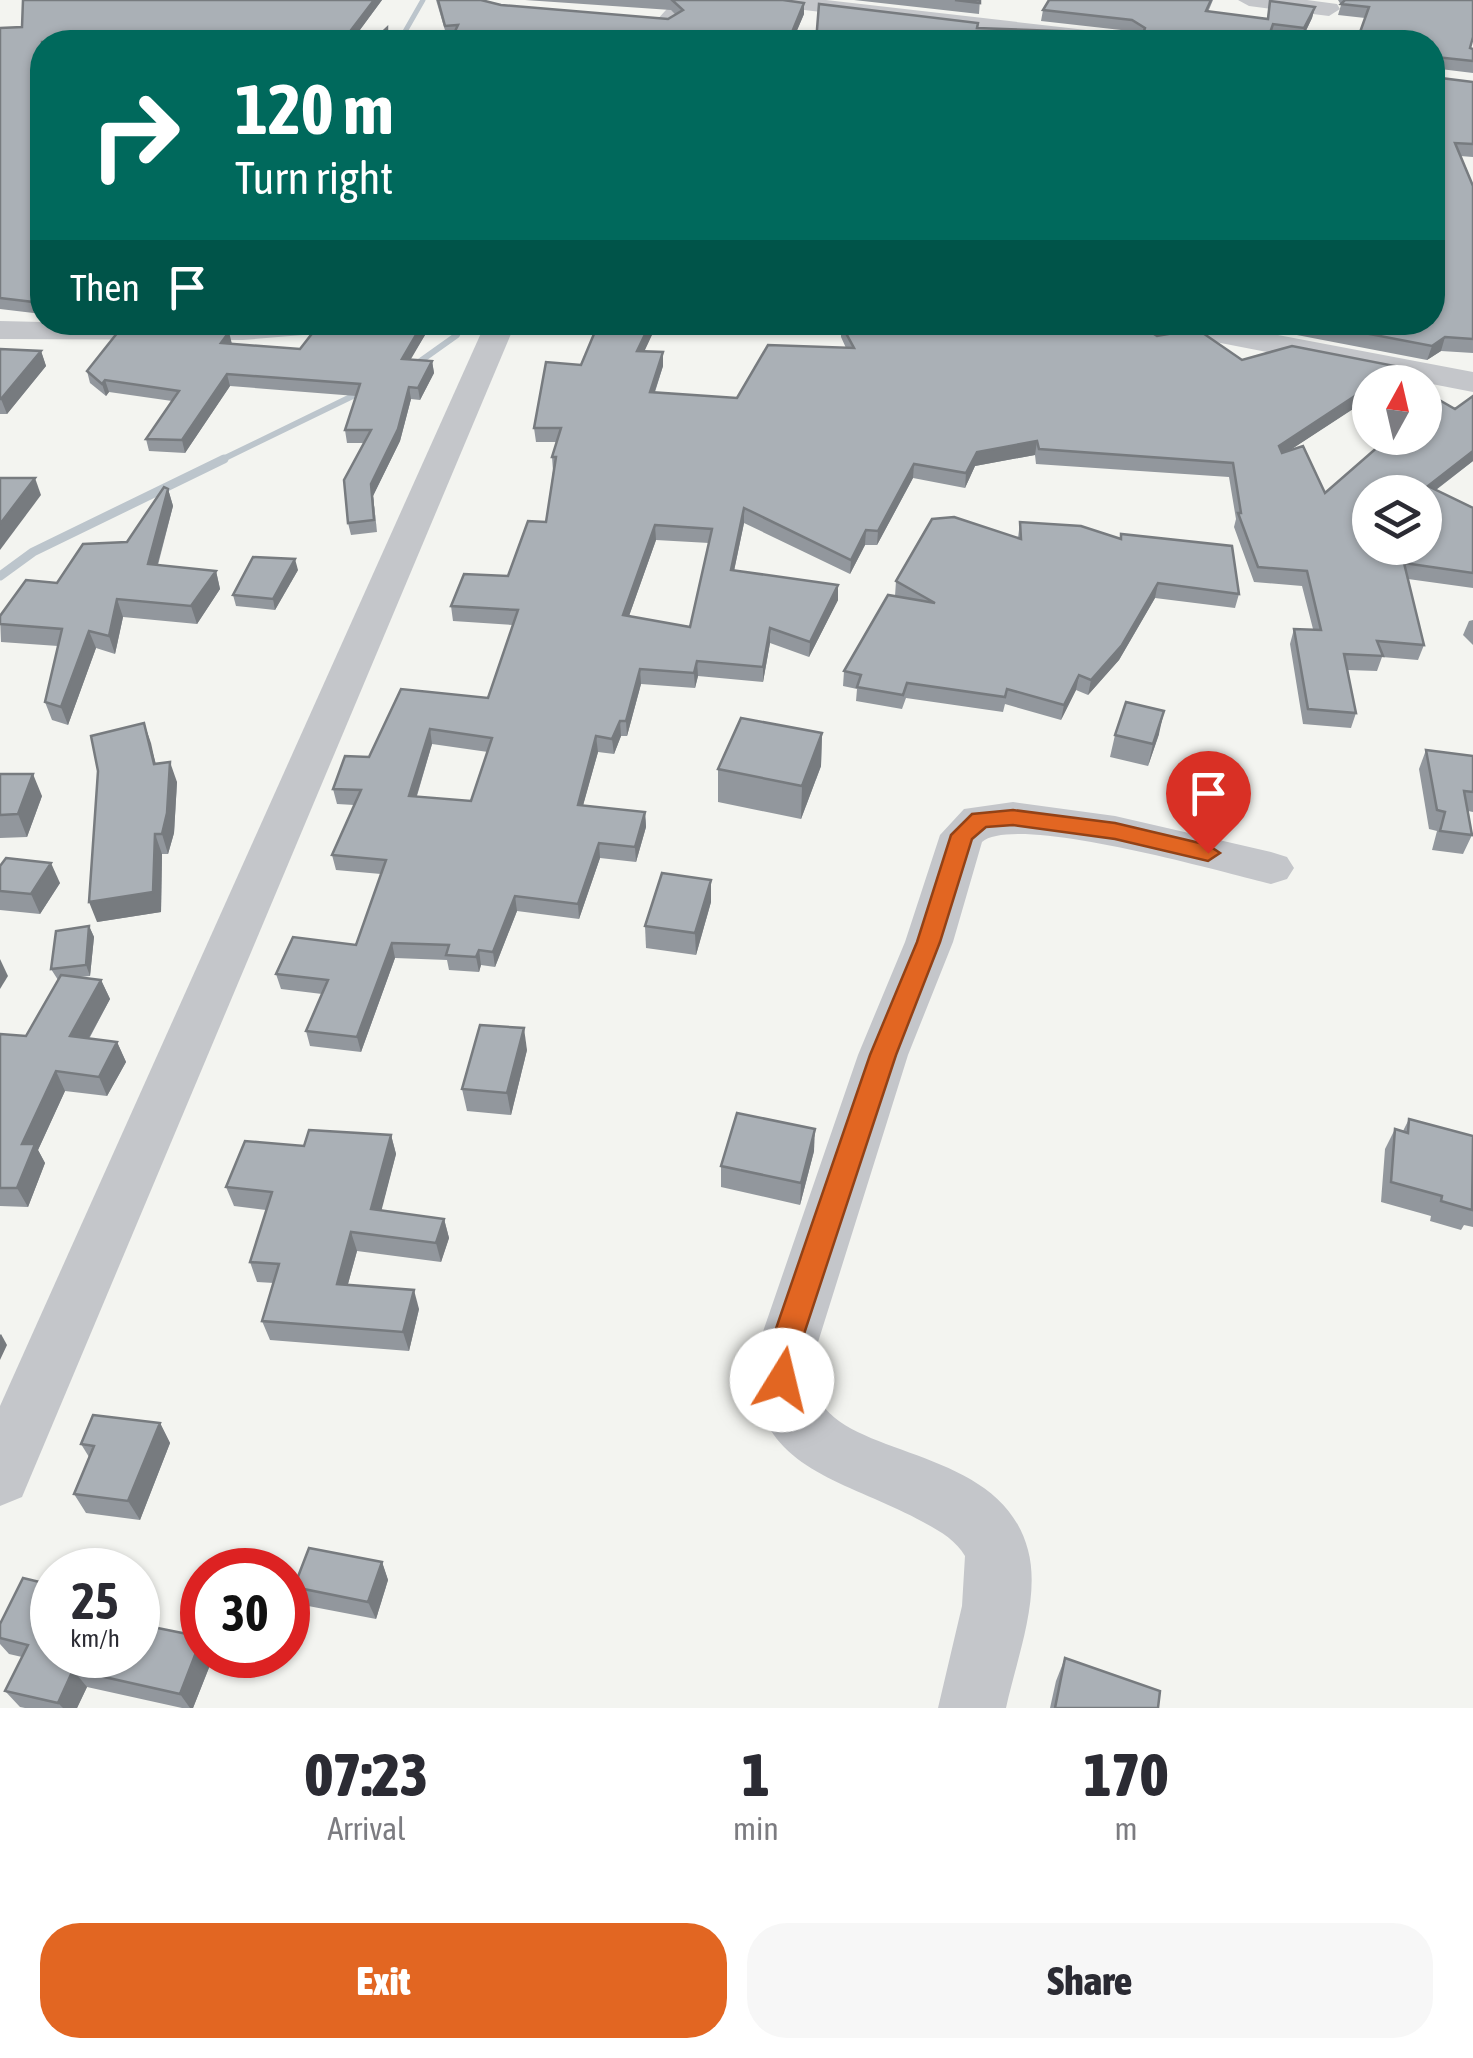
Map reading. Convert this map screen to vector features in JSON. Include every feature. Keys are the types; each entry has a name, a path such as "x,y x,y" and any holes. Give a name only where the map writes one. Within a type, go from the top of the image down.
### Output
{"street":[{"path":"659,30 687,0"},
{"path":"770,0 1027,30"},
{"path":"1249,0 1329,12"},
{"path":"636,17 668,20"},
{"path":"0,330 30,330"},
{"path":"0,1476 494,335"},
{"path":"1226,335 1473,382"},
{"path":"972,1708 995,1602 996,1550 973,1513 830,1447 794,1416 782,1380 785,1346 883,1055 928,942 962,835 980,820 1013,817 1115,831 1271,868"}],"building":[{"path":"23,0 374,0 351,30 30,30 30,302 0,298 0,28 22,27"},
{"path":"438,0 481,0 668,19 683,10 672,0 804,3 793,30 456,30 458,25 445,26"},
{"path":"1049,0 1211,0 1206,11 1268,19 1270,1 1315,7 1304,28 1273,24 1271,30 1144,30 1132,20 1043,10"},
{"path":"1345,0 1473,0 1473,61 1445,58 1445,30 1361,30 1369,7 1341,4"},
{"path":"819,4 978,23 977,28 1032,30 817,30"},
{"path":"1445,78 1473,82 1473,144 1455,143 1473,186 1473,339 1445,337 1432,346 1375,335 1445,335"},
{"path":"116,335 227,335 221,343 300,349 311,335 416,335 402,359 432,361 418,388 409,387 398,429 371,484 374,520 348,523 344,480 371,430 345,430 360,384 227,374 182,440 146,439 179,391 105,380 102,384 87,371"},
{"path":"594,335 645,335 637,351 663,352 650,392 737,398 768,345 854,348 847,335 1206,335 1242,360 1292,346 1390,365 1352,365 1352,398 1279,446 1282,453 1303,446 1325,493 1369,455 1442,455 1442,402 1455,409 1473,396 1473,451 1442,475 1352,475 1352,565 1404,565 1424,645 1377,641 1383,656 1344,654 1356,713 1308,709 1294,629 1321,630 1307,571 1258,567 1238,513 1233,463 1039,449 1037,441 977,452 966,473 914,464 878,531 866,530 851,560 744,508 731,570 838,585 810,642 770,628 763,667 697,661 694,673 640,669 626,721 620,721 612,739 596,736 578,805 645,812 635,847 599,843 578,904 515,896 493,952 479,950 476,957 446,955 449,945 392,943 357,1037 306,1031 328,980 276,974 293,937 356,945 386,860 332,855 361,790 333,789 345,756 369,757 401,689 488,698 518,610 451,606 464,574 508,576 528,521 546,522 556,457 552,457 561,428 534,428 546,362 581,365","holes":["655,525 712,529 690,627 623,615","430,729 492,738 471,801 409,796"]},
{"path":"0,349 41,351 1,399 0,399"},
{"path":"0,478 35,478 0,524"},
{"path":"164,487 168,489 148,564 216,571 191,606 117,599 109,636 89,631 61,707 45,702 62,629 0,624 0,616 26,580 57,583 83,544 127,542"},
{"path":"1442,493 1473,508 1473,573 1418,565 1442,565"},
{"path":"954,517 1021,539 1020,522 1081,526 1121,539 1121,534 1232,546 1239,594 1158,583 1122,645 1091,680 1079,675 1064,705 1007,689 1005,697 907,683 903,695 857,687 861,675 844,671 888,595 935,603 896,581 932,519"},
{"path":"253,557 295,559 273,599 233,595"},
{"path":"1126,702 1164,711 1153,744 1115,735"},
{"path":"741,718 822,733 802,786 718,769"},
{"path":"144,723 154,764 170,762 167,813 162,834 155,834 153,892 89,902 98,771 91,736"},
{"path":"1426,750 1473,756 1473,792 1464,791 1472,835 1440,831 1445,812 1437,810"},
{"path":"0,774 33,774 18,814 0,815"},
{"path":"6,858 51,863 31,894 0,891 0,866"},
{"path":"662,873 711,880 695,933 645,926"},
{"path":"89,926 86,965 51,969 56,931"},
{"path":"61,975 101,980 70,1036 117,1042 99,1077 56,1071 22,1144 35,1144 17,1188 0,1188 0,1034 26,1036"},
{"path":"480,1025 524,1028 507,1093 462,1089"},
{"path":"737,1113 815,1129 801,1183 721,1166"},
{"path":"1409,1119 1473,1136 1472,1210 1441,1201 1442,1196 1391,1182 1395,1129 1408,1133"},
{"path":"309,1130 391,1135 371,1209 444,1219 436,1243 351,1232 337,1284 414,1290 403,1332 262,1321 279,1264 250,1262 272,1192 226,1187 245,1141 304,1146"},
{"path":"93,1415 160,1423 128,1501 74,1494 94,1446 81,1444"},
{"path":"310,1548 382,1562 368,1602 310,1590"},
{"path":"23,1578 30,1580 30,1678 69,1678 58,1703 5,1691 28,1645 0,1638 0,1624"},
{"path":"160,1628 180,1633 180,1678 186,1678 180,1694 109,1678 160,1678"},
{"path":"1065,1658 1160,1691 1158,1708 1055,1708"}],"waterway":[{"path":"406,30 423,0"},
{"path":"412,367 457,335"},
{"path":"219,461 365,390"},
{"path":"0,576 33,552 224,459"}],"route":[{"path":"782,1380 785,1346 962,835 980,820 1013,817 1115,831 1208,853"}]}
